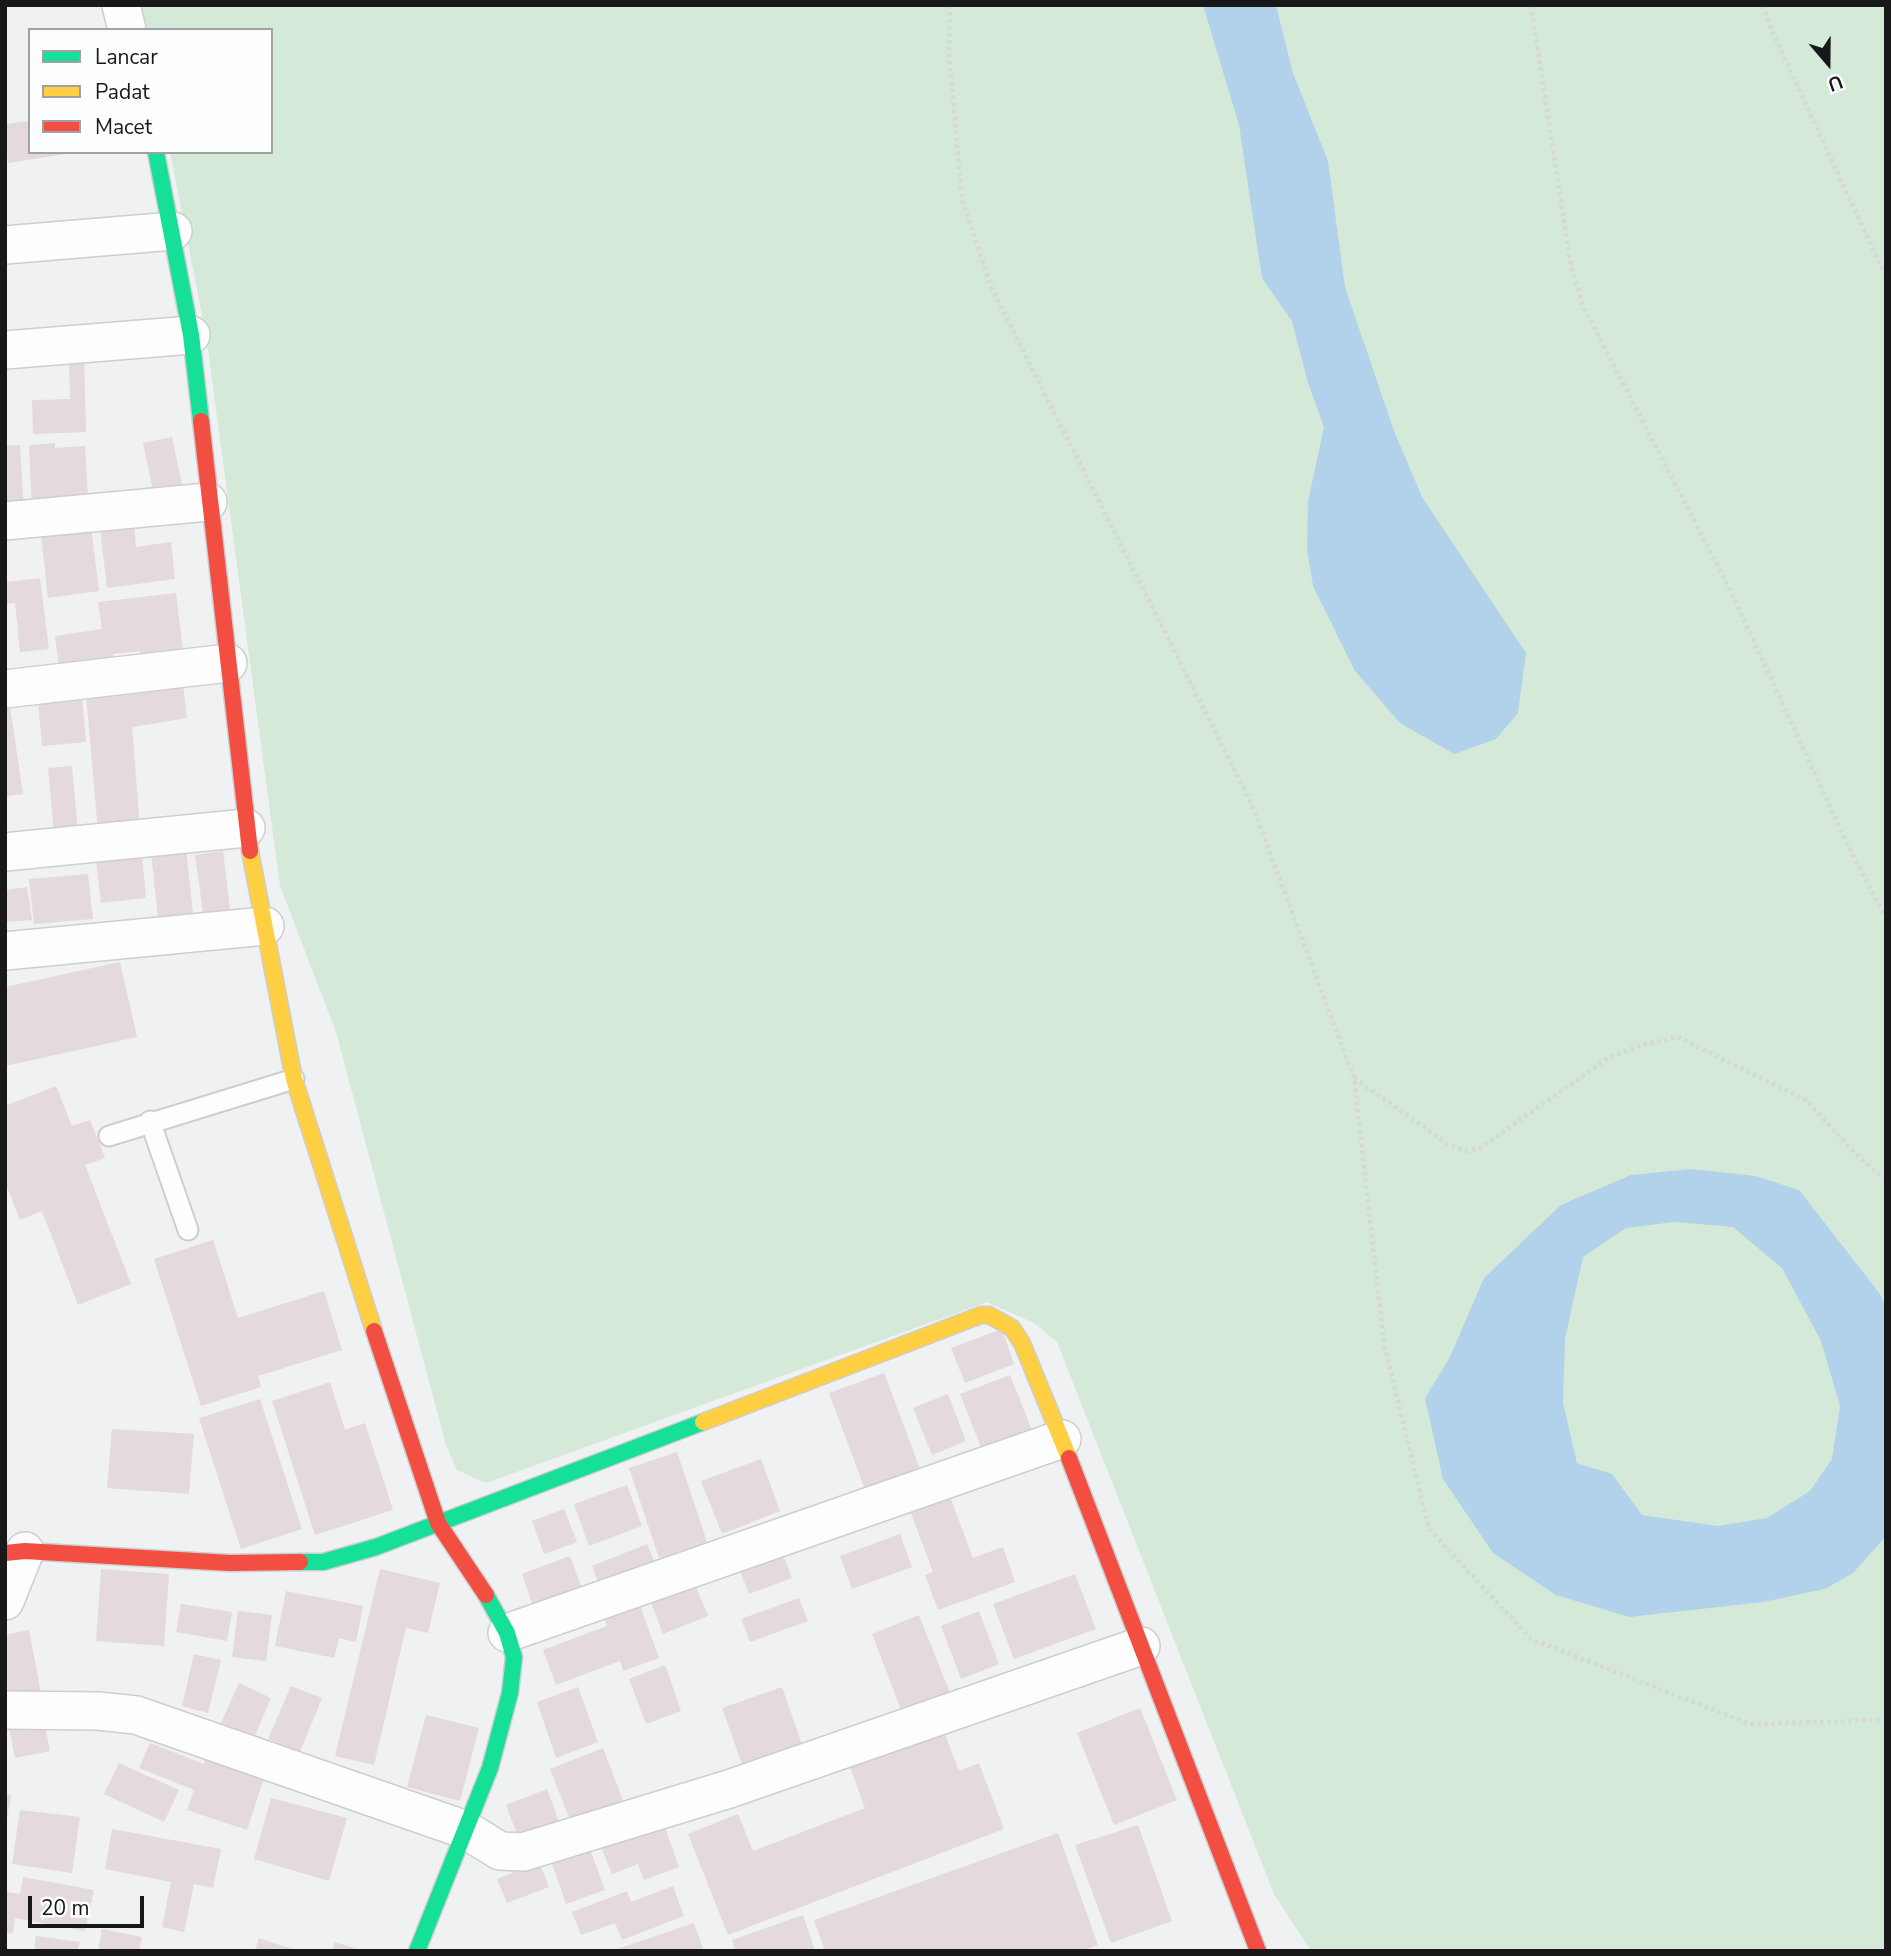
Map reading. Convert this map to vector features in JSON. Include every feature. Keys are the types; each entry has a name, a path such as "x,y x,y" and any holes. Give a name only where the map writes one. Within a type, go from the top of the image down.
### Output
{"street":[{"path":"121,5 127,28"},
{"path":"156,154 191,335 246,828 294,1079 413,1455 438,1523 484,1591 507,1633 514,1657 510,1693 490,1768 417,1951"},
{"path":"5,245 173,231"},
{"path":"5,350 191,335"},
{"path":"5,521 208,502"},
{"path":"5,690 228,663"},
{"path":"5,852 246,828"},
{"path":"5,951 265,926"},
{"path":"5,1601 15,1552 230,1563 323,1562 376,1548 981,1315 1001,1320 1022,1343 1062,1439 1258,1951"},
{"path":"507,1633 1062,1439"},
{"path":"5,1710 85,1710 135,1715 466,1830 500,1851 523,1853 729,1789 1141,1646"}],"lane":[{"path":"109,1136 150,1121 294,1079"},
{"path":"150,1121 188,1230"}],"path":[{"path":"950,5 948,54 962,200 992,289 1252,805 1354,1078 1384,1344 1429,1529 1531,1639 1750,1724 1886,1720"},
{"path":"1531,5 1572,266 1583,306 1730,590 1851,852 1886,918"},
{"path":"1764,5 1771,29 1886,277"},
{"path":"1354,1078 1448,1144 1466,1151 1480,1148 1608,1058 1678,1037 1806,1100 1858,1157 1886,1180"}],"green space":[{"path":"135,5 1886,5 1886,1951 1311,1951 1274,1894 1057,1342 1034,1323 987,1302 486,1483 457,1470 446,1445 336,1032 280,886 206,335 170,154 273,154 273,28 140,28"}],"water":[{"path":"1203,5 1276,5 1293,73 1328,161 1345,287 1394,431 1422,497 1526,653 1518,713 1496,739 1454,754 1400,723 1355,671 1313,586 1307,549 1308,502 1324,427 1308,383 1292,321 1262,278 1239,125"},
{"path":"1691,1169 1756,1176 1799,1190 1880,1294 1886,1309 1886,1536 1853,1573 1825,1589 1763,1602 1629,1617 1556,1595 1493,1553 1443,1479 1425,1398 1449,1359 1484,1278 1561,1205 1631,1175","holes":["1675,1222 1733,1227 1782,1268 1821,1341 1840,1406 1832,1459 1810,1491 1767,1518 1718,1526 1642,1515 1612,1474 1577,1463 1563,1403 1565,1339 1583,1257 1626,1228"]}],"building":[{"path":"28,121 28,154 66,154 8,163 5,124"},
{"path":"69,356 84,356 86,432 33,434 32,400 70,399"},
{"path":"172,437 183,489 154,496 143,443"},
{"path":"55,443 55,448 85,446 88,497 32,511 29,445"},
{"path":"20,445 24,511 5,512 5,446"},
{"path":"90,520 99,591 48,598 40,526"},
{"path":"134,523 136,547 171,542 175,579 107,588 100,528"},
{"path":"40,578 49,649 20,652 15,603 5,604 5,582"},
{"path":"176,593 184,658 142,664 140,651 113,654 113,661 59,667 55,636 102,629 98,602"},
{"path":"183,684 187,718 132,727 140,827 98,831 86,695"},
{"path":"82,697 86,742 42,746 38,701"},
{"path":"9,700 23,794 5,796 5,701"},
{"path":"72,766 78,832 54,834 48,768"},
{"path":"186,849 193,913 158,917 151,853"},
{"path":"223,851 230,909 203,913 195,855"},
{"path":"142,856 146,898 101,903 96,860"},
{"path":"88,874 93,919 34,924 29,879"},
{"path":"27,887 32,920 5,922 5,890"},
{"path":"120,962 137,1037 5,1066 5,987"},
{"path":"56,1086 72,1126 90,1120 105,1158 85,1165 131,1284 78,1305 42,1211 20,1220 5,1182 5,1106"},
{"path":"213,1240 238,1318 324,1291 342,1350 258,1376 261,1387 201,1406 154,1259"},
{"path":"1002,1329 1014,1364 965,1383 951,1348"},
{"path":"884,1373 922,1474 867,1495 829,1393"},
{"path":"1010,1375 1034,1435 984,1455 960,1394"},
{"path":"330,1382 345,1430 365,1423 393,1510 315,1535 272,1401"},
{"path":"948,1394 966,1441 932,1455 913,1408"},
{"path":"260,1399 302,1529 241,1549 199,1418"},
{"path":"112,1429 194,1434 189,1494 107,1488"},
{"path":"677,1452 708,1545 660,1561 629,1468"},
{"path":"761,1459 780,1511 722,1534 701,1481"},
{"path":"627,1485 642,1526 589,1546 574,1504"},
{"path":"949,1494 973,1558 1003,1547 1015,1582 938,1610 925,1575 933,1572 909,1508"},
{"path":"564,1509 577,1542 544,1554 532,1521"},
{"path":"900,1534 912,1567 852,1589 840,1556"},
{"path":"647,1544 660,1575 604,1597 592,1566"},
{"path":"780,1547 792,1578 749,1594 737,1563"},
{"path":"570,1556 586,1599 537,1618 522,1574"},
{"path":"101,1569 169,1574 164,1646 96,1641"},
{"path":"380,1569 440,1583 428,1633 406,1628 374,1765 335,1756"},
{"path":"1075,1574 1096,1629 1014,1659 993,1604"},
{"path":"693,1580 708,1616 663,1634 649,1597"},
{"path":"286,1591 363,1606 356,1642 339,1638 334,1658 275,1646"},
{"path":"799,1598 808,1621 750,1642 741,1619"},
{"path":"638,1600 659,1658 623,1671 620,1661 556,1685 543,1650 607,1626 602,1614"},
{"path":"181,1604 232,1612 227,1641 176,1632"},
{"path":"238,1611 272,1615 266,1661 232,1657"},
{"path":"979,1611 999,1664 961,1679 941,1626"},
{"path":"919,1615 950,1693 902,1712 872,1634"},
{"path":"29,1630 41,1693 8,1699 5,1635"},
{"path":"194,1654 221,1660 208,1713 182,1706"},
{"path":"665,1665 681,1711 646,1724 629,1679"},
{"path":"239,1683 271,1698 254,1738 221,1723"},
{"path":"291,1686 322,1698 300,1752 268,1739"},
{"path":"578,1687 598,1742 556,1758 537,1702"},
{"path":"782,1687 805,1753 746,1775 722,1708"},
{"path":"1140,1708 1177,1800 1114,1825 1077,1733"},
{"path":"426,1715 479,1728 460,1801 407,1787"},
{"path":"43,1716 50,1751 15,1758 8,1723"},
{"path":"940,1721 959,1771 979,1763 1004,1829 728,1935 688,1834 738,1814 753,1851 865,1808 846,1757"},
{"path":"150,1743 204,1764 205,1758 264,1778 247,1830 187,1810 194,1790 139,1768"},
{"path":"603,1748 626,1808 573,1828 550,1769"},
{"path":"119,1763 179,1790 164,1822 104,1794"},
{"path":"547,1789 562,1830 521,1845 506,1805"},
{"path":"5,1794 11,1795 7,1818 5,1818"},
{"path":"271,1798 347,1818 329,1881 254,1859"},
{"path":"20,1810 80,1817 72,1873 12,1864"},
{"path":"662,1819 679,1867 644,1880 638,1864 612,1874 599,1842"},
{"path":"1138,1825 1172,1921 1111,1943 1075,1845"},
{"path":"112,1829 221,1849 213,1888 194,1884 184,1932 162,1927 171,1882 105,1869"},
{"path":"1058,1833 1098,1945 1082,1951 825,1951 814,1920"},
{"path":"588,1844 605,1890 566,1904 550,1858"},
{"path":"539,1862 549,1887 507,1903 497,1879"},
{"path":"23,1877 94,1890 85,1931 15,1918 13,1934 5,1932 5,1892 20,1894"},
{"path":"673,1886 684,1916 622,1940 615,1923 581,1935 572,1912 627,1891 631,1902"},
{"path":"803,1915 815,1951 735,1951 732,1940"},
{"path":"694,1923 704,1951 614,1951 614,1950"},
{"path":"102,1929 142,1937 139,1951 98,1951"},
{"path":"36,1936 80,1942 78,1951 34,1951"},
{"path":"259,1938 295,1950 295,1951 255,1951"},
{"path":"335,1942 360,1950 360,1951 332,1951"}],"traffic: fast":[{"path":"156,154 191,335 201,421"},
{"path":"300,1562 323,1562 376,1547 703,1422"},
{"path":"417,1951 490,1768 510,1693 514,1657 507,1633 486,1595"}],"traffic: slow":[{"path":"250,851 294,1079 374,1331"},
{"path":"703,1422 981,1315 989,1315 1012,1328 1022,1343 1069,1458"}],"traffic: jam":[{"path":"201,421 250,851"},
{"path":"374,1331 438,1523 486,1595"},
{"path":"1069,1458 1258,1951"},
{"path":"5,1553 25,1551 230,1563 300,1562"}]}
